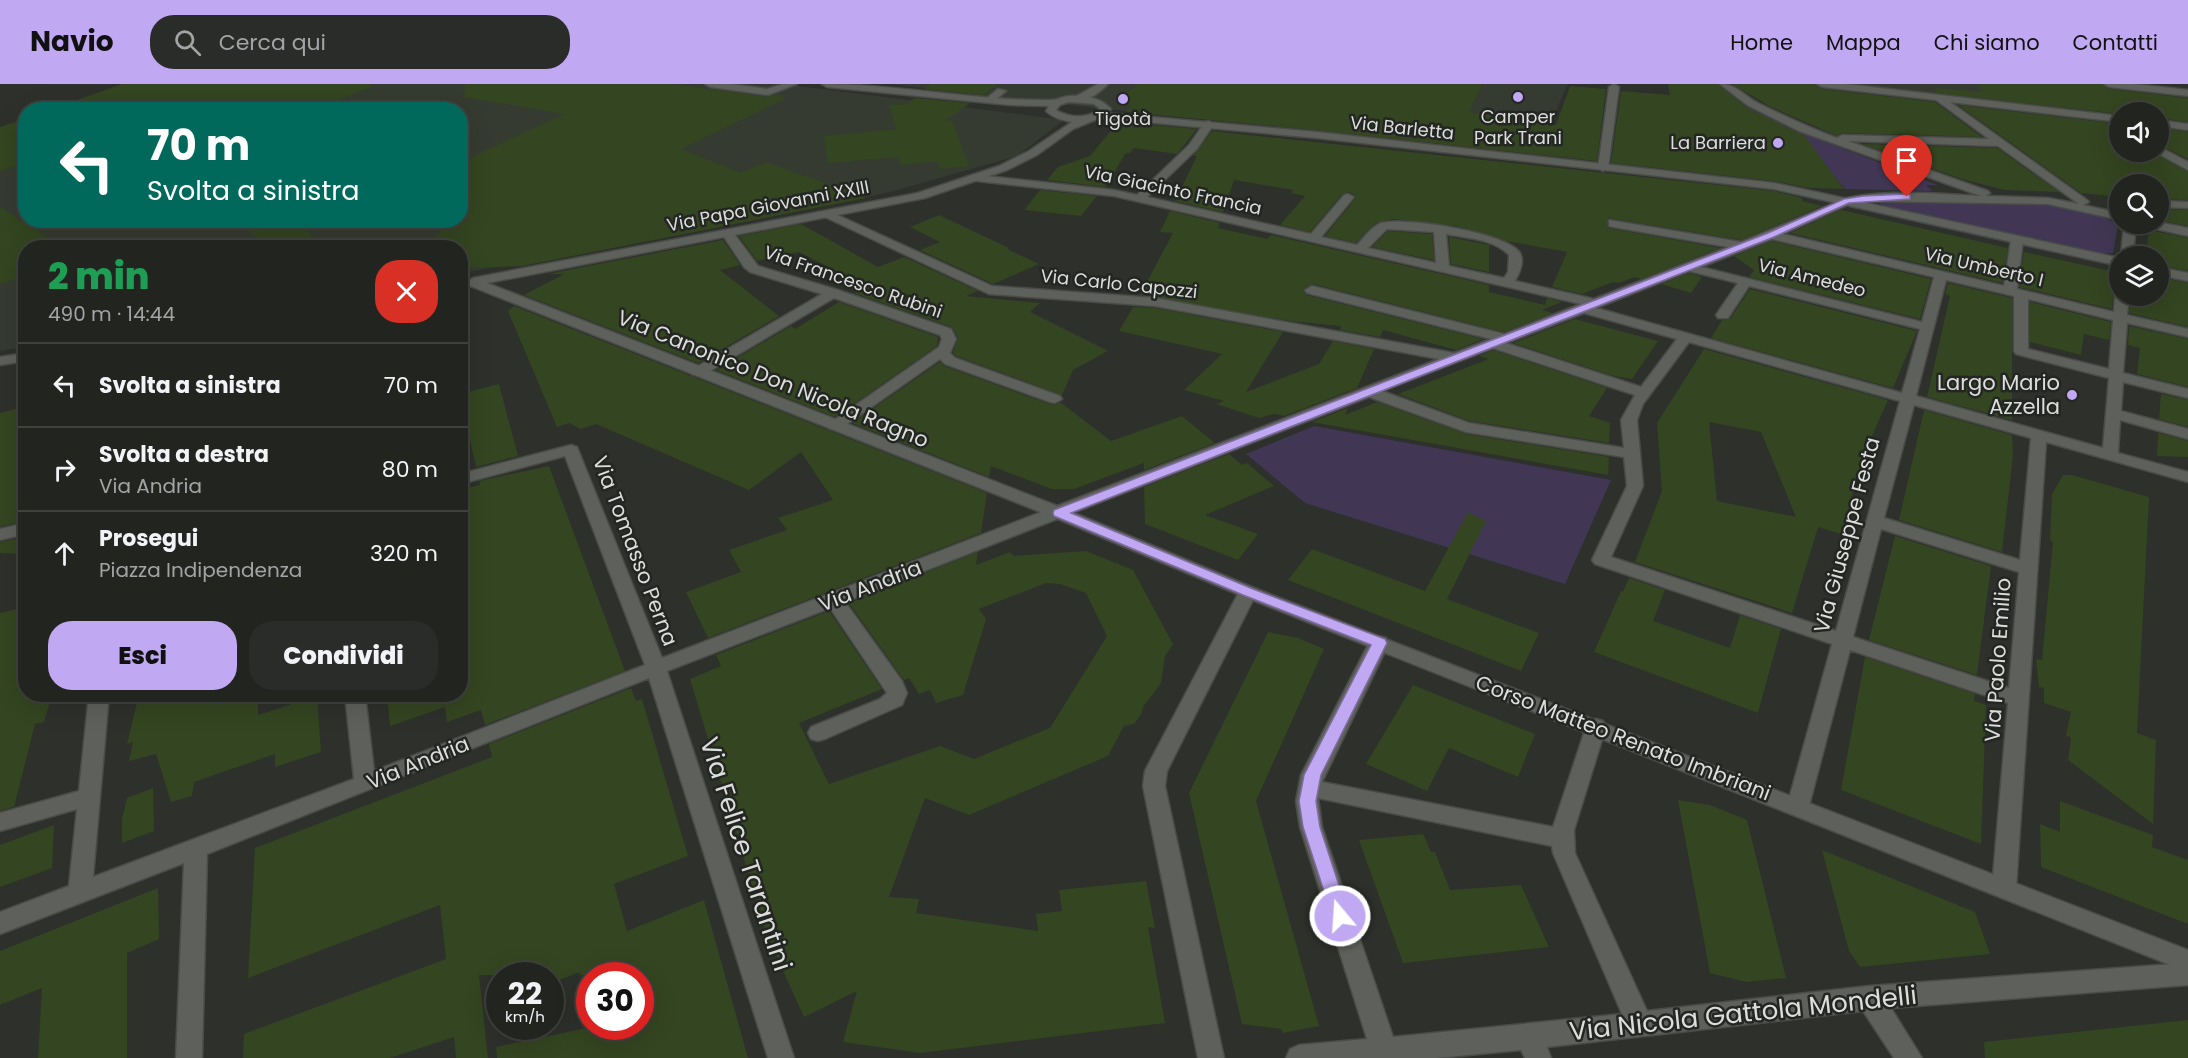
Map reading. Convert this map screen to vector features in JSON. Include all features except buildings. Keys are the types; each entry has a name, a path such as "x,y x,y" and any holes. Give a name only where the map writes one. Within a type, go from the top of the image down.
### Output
{"street":[{"path":"710,84 768,92 792,84"},
{"path":"827,84 1053,107 1100,87"},
{"path":"1725,84 1750,103 1826,138 2002,199"},
{"path":"1822,84 2109,117"},
{"path":"2109,84 2188,93"},
{"path":"1099,114 1097,101 1100,87"},
{"path":"1603,168 1614,87"},
{"path":"990,100 1001,91"},
{"path":"1938,98 2083,202"},
{"path":"1076,99 1097,101"},
{"path":"1053,107 1068,122"},
{"name":"Via Barletta","path":"1099,114 1758,183 1847,201"},
{"name":"Via Papa Giovanni XXIII","path":"468,283 921,196 977,178 1021,160 1068,122 1099,114"},
{"path":"1140,198 1193,147 1209,124"},
{"path":"2169,124 2188,127"},
{"path":"1826,138 2001,143"},
{"path":"2169,156 2188,167"},
{"name":"Via Giacinto Francia","path":"977,178 1101,191 1140,198 1508,283 1588,305 1686,337 2188,477"},
{"path":"1314,238 1348,197"},
{"path":"1847,201 1899,197 2109,203"},
{"path":"1847,201 2109,260"},
{"name":"Via Andria","path":"0,922 365,784 1497,340 1771,235 1847,201"},
{"path":"2048,201 2109,215"},
{"path":"2169,204 2188,205"},
{"name":"Via Carlo Capozzi","path":"829,215 989,290 1155,302 1454,357"},
{"name":"Via Andria","path":"1612,223 1740,246"},
{"path":"1360,249 1380,229 1390,225 1411,225 1497,242 1511,249 1515,255 1516,264 1508,283"},
{"path":"2169,228 2188,232"},
{"path":"1440,231 1443,268"},
{"name":"Via Francesco Rubini","path":"728,234 748,264 754,269 833,293 946,332 949,339 944,350 950,361 1055,399"},
{"name":"Via Umberto I","path":"1771,235 2188,333"},
{"path":"2018,240 2016,293 2021,351 2188,394"},
{"name":"Via Amedeo","path":"1688,267 1927,327"},
{"path":"2169,273 2188,277"},
{"name":"Via Giuseppe Festa","path":"1798,806 1941,275"},
{"path":"1722,315 1746,281"},
{"name":"Via Canonico Don Nicola Ragno","path":"468,284 1059,513"},
{"path":"1312,290 1497,340 1645,393"},
{"path":"698,372 833,293"},
{"path":"2110,455 2121,306"},
{"path":"1686,337 1645,393 1629,420 1635,486 1601,560 2019,699"},
{"path":"835,426 944,350"},
{"path":"0,361 18,358"},
{"path":"1367,391 1466,427 1633,454"},
{"path":"2114,414 2188,434"},
{"name":"Via Paolo Emilio","path":"2004,888 2039,435"},
{"name":"Via Tomasso Perna","path":"468,477 572,450 657,668"},
{"name":"Corso Matteo Renato Imbriani","path":"1059,513 1248,592 2188,961"},
{"path":"1874,521 2029,569"},
{"path":"0,535 18,530"},
{"path":"1211,1058 1154,786 1156,771 1248,592"},
{"path":"818,733 896,700 897,693 895,686 834,600"},
{"path":"1379,643 1312,775 1307,801 1311,827 1384,1050"},
{"name":"Via Felice Tarantini","path":"657,668 782,1058"},
{"path":"80,892 98,702"},
{"path":"356,702 365,784"},
{"path":"1596,727 1563,830 1564,853 1573,878 1639,1023"},
{"path":"1310,788 1563,839"},
{"path":"0,822 89,797"},
{"path":"189,1058 196,848"},
{"name":"Via Nicola Gattola Mondelli","path":"1299,1058 1384,1050 1533,1047 1639,1023 1869,998 2188,974"},
{"path":"1869,998 1909,1058"}],"shaded area":[{"path":"134,84 783,84 1064,120 1017,156 890,192 690,233 468,272 468,240 18,240 18,348 0,351 0,129 18,123 18,228 468,228 468,102 80,102"},
{"path":"890,84 1568,84 1536,154"},
{"path":"1851,84 2053,84 2065,110"},
{"path":"1750,106 1805,134 1938,185 1926,185 1932,191 1845,189 1833,174 1744,107"},
{"path":"1877,201 2041,203 2103,217 2109,220 2109,234 2116,234 2114,246 2109,246 2109,253 2094,253 1885,207"},
{"path":"1314,426 1611,480 1565,584 1305,503 1246,454"}],"place":[{"name":"Camper Park Trani","path":"1518,97"},
{"name":"Tigotà","path":"1123,99"},
{"name":"La Barriera","path":"1778,143"},
{"name":"Largo Mario Azzella","path":"2072,395"}],"route":[{"path":"1340,916 1311,827 1307,801 1312,775 1379,643 1248,592 1059,513 1771,235 1847,201 1863,198 1907,197"}]}
